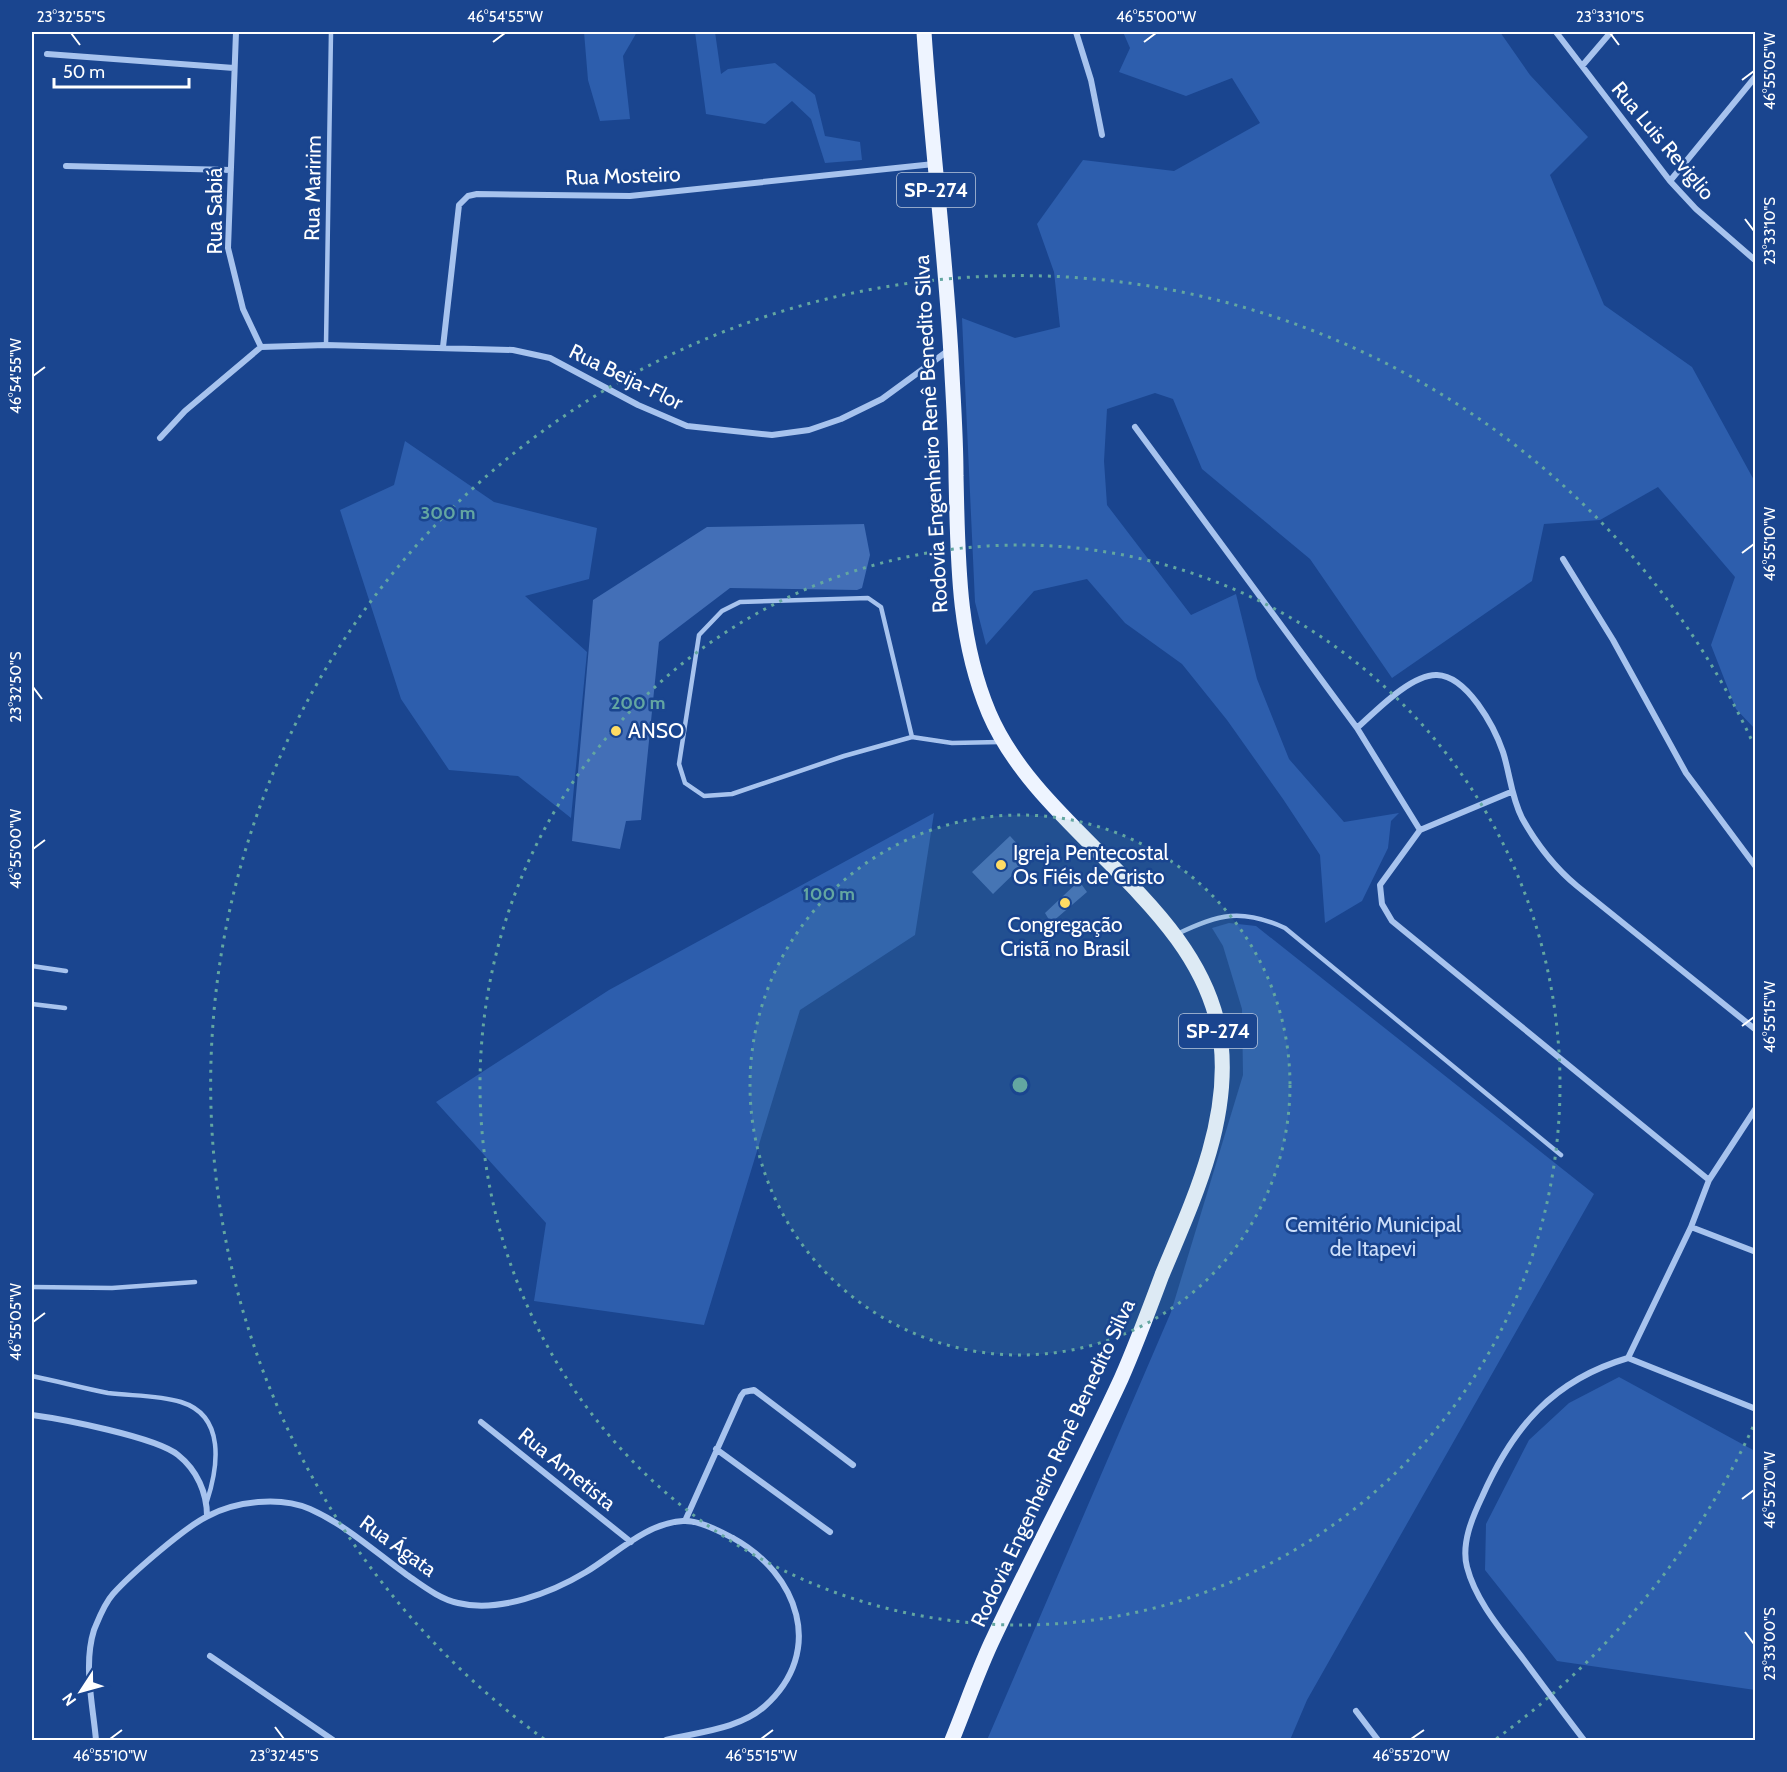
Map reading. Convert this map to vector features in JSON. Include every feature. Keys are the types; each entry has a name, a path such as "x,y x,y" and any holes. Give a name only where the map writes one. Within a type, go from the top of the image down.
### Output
{"main road":[{"name":"Rodovia Engenheiro Renê Benedito Silva","path":"921,34 951,349 957,476 957,558 963,622 975,676 992,719 1049,801 1134,888 1174,936 1195,970 1212,1006 1221,1043 1218,1109 1209,1152 1195,1194 1122,1375 1057,1513 992,1640 952,1740"}],"street":[{"name":"Rua Sabiá","path":"236,32 228,248 243,309 261,347"},
{"path":"1076,32 1091,80 1102,135"},
{"name":"Rua Luis Reviglio","path":"1556,32 1670,181 1755,261"},
{"path":"1582,66 1611,32"},
{"path":"47,54 234,68"},
{"path":"1670,181 1755,76"},
{"name":"Rua Mosteiro","path":"443,347 459,205 468,196 477,194 630,196 934,164"},
{"path":"66,166 231,170"},
{"path":"160,438 185,411 261,347 326,345 443,347"},
{"name":"Rua Beija-Flor","path":"443,347 513,350 550,358 638,405 687,426 772,435 809,430 841,420 882,399 951,349"},
{"path":"1135,427 1357,728 1420,830"},
{"path":"1563,559 1613,640 1686,773 1755,867"},
{"path":"1357,728 1392,696 1415,682 1436,675 1457,681 1474,699 1503,752 1511,792 1523,818 1563,874 1755,1030"},
{"path":"1511,792 1420,830 1380,885 1382,904 1392,921 1709,1180"},
{"path":"1628,1358 1691,1227 1709,1180 1755,1108"},
{"path":"1691,1227 1755,1252"},
{"path":"1584,1740 1493,1619 1476,1590 1467,1566 1466,1545 1472,1519 1488,1484 1511,1440 1533,1414 1570,1382 1600,1366 1628,1358 1755,1409"},
{"path":"666,1740 726,1726 763,1708 780,1690 794,1666 799,1640 799,1618 793,1600 779,1578 763,1560 741,1543 718,1530 685,1521 741,1396 744,1392 754,1390 853,1465"},
{"path":"32,1415 128,1437 177,1454 196,1478 207,1501 207,1516 141,1568 112,1595 93,1634 89,1653 96,1740"},
{"name":"Rua Ametista","path":"481,1422 631,1542"},
{"path":"716,1449 830,1532"},
{"name":"Rua Ágata","path":"207,1516 254,1504 276,1502 307,1508 344,1527 426,1589 457,1603 495,1603 548,1591 585,1573 653,1529 685,1521"},
{"path":"210,1656 333,1740"},
{"path":"1356,1711 1378,1740"}],"lane":[{"name":"Rua Maririm","path":"326,345 331,32"},
{"path":"912,737 881,607 868,598 740,602 722,611 699,635 679,764 685,783 704,796 732,794 844,756 912,737 952,743 1006,742"},
{"path":"1174,936 1203,922 1233,914 1251,915 1285,928 1561,1155"},
{"path":"32,966 66,970"},
{"path":"32,1004 65,1008"},
{"path":"32,1287 111,1288 195,1282"},
{"path":"32,1376 108,1393 183,1402 190,1407 207,1422 214,1436 215,1478 207,1501"}],"green space":[{"path":"584,32 637,32 623,56 630,119 600,121 588,80"},
{"path":"695,32 715,32 721,74 728,69 775,63 815,95 825,136 860,142 862,160 825,163 811,119 792,101 765,124 706,114"},
{"path":"1123,32 1500,32 1530,75 1588,137 1550,175 1604,305 1692,367 1755,482 1755,729 1736,709 1711,645 1735,577 1658,487 1600,520 1544,524 1532,581 1392,678 1310,559 1202,469 1173,399 1155,393 1107,409 1104,461 1107,505 1191,615 1236,594 1257,679 1289,759 1344,822 1399,813 1391,821 1388,848 1362,901 1325,923 1320,855 1283,799 1227,720 1182,664 1125,623 1087,579 1034,591 986,645 975,602 962,318 1015,338 1060,327 1054,272 1037,224 1083,160 1174,171 1260,123 1232,78 1186,96 1119,72 1130,48"},
{"path":"405,441 494,502 597,528 589,579 525,596 587,652 571,818 518,776 449,770 401,699 340,510 394,485"},
{"path":"934,813 915,935 800,1010 704,1325 534,1301 546,1223 436,1102 609,990"},
{"name":"Cemitério Municipal de Itapevi","path":"1229,923 1256,926 1594,1194 1307,1700 1290,1740 987,1740 1171,1312 1243,1075 1242,1009 1223,946 1212,928"},
{"path":"1619,1377 1755,1451 1755,1690 1557,1661 1485,1570 1486,1524 1529,1440 1569,1403"}],"building":[{"name":"ANSO","path":"864,524 870,555 862,588 857,590 730,588 659,642 641,820 626,821 620,849 572,841 593,600 707,527"},
{"name":"Igreja Pentecostal Os Fiéis de Cristo","path":"1010,836 1030,858 993,894 972,872"},
{"name":"Congregação Cristã no Brasil","path":"1079,881 1087,892 1051,923 1045,913"}],"place":[{"name":"ANSO","path":"616,731"},
{"name":"Igreja Pentecostal Os Fiéis de Cristo","path":"1001,865"},
{"name":"Congregação Cristã no Brasil","path":"1065,903"}]}
